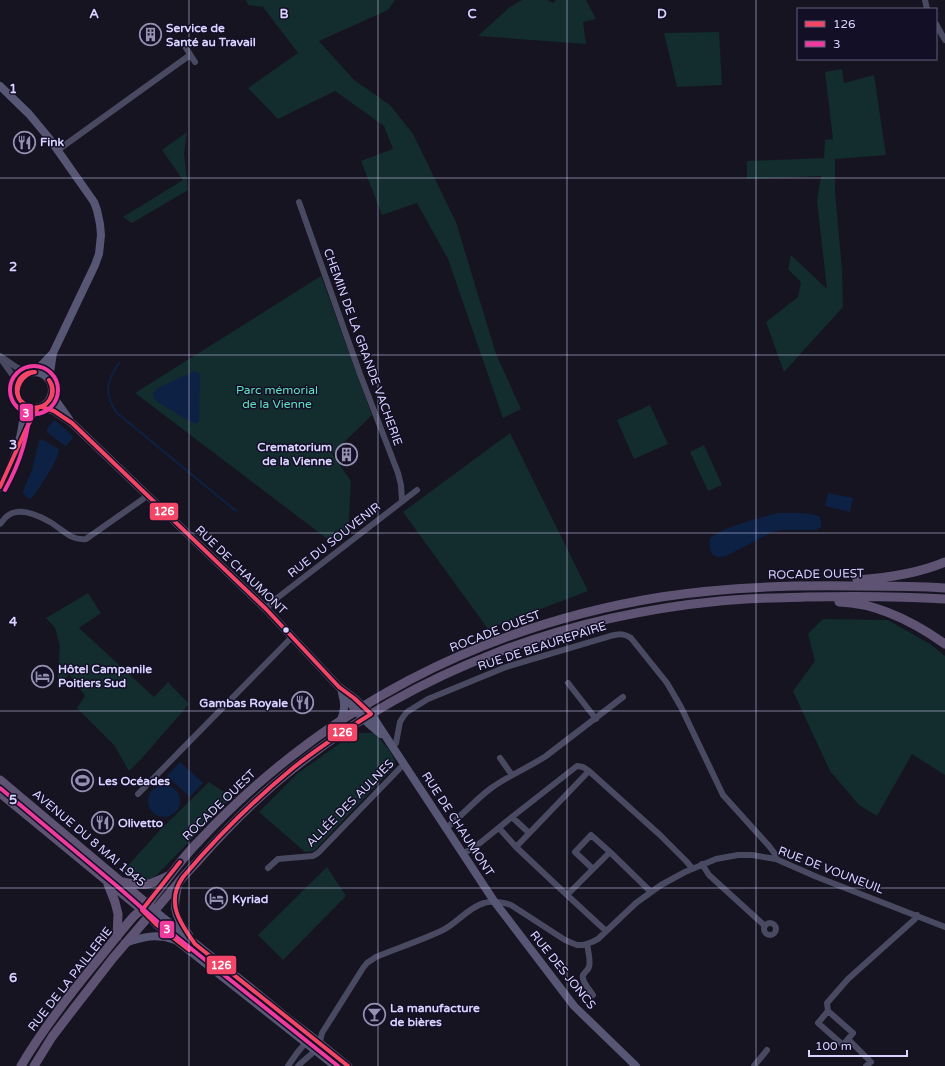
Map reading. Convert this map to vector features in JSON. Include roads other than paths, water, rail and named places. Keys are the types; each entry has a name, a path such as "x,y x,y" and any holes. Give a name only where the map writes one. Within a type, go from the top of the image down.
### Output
{"main road":[{"path":"799,585 898,576 923,570 945,562"},
{"name":"ROCADE OUEST","path":"148,910 172,874 198,841 242,798 287,759 360,708 391,690 458,656 515,634 572,616 631,602 670,596 734,589 799,585 945,588"},
{"name":"ROCADE OUEST","path":"148,910 179,881 235,820 274,784 318,750 367,716 456,669 491,654 581,625 634,613 700,603 747,599 860,596 945,599"},
{"path":"747,599 860,603 904,619 945,644"},
{"name":"AVENUE DU 8 MAI 1945","path":"0,780 122,882 148,910"},
{"name":"AVENUE DU 8 MAI 1945","path":"0,793 108,883 148,910"},
{"path":"122,882 148,885 158,882 172,874"},
{"path":"108,883 118,914 117,937"},
{"name":"RUE DE LA PAILLERIE","path":"21,1066 61,1006 117,937 138,912 148,910"},
{"name":"RUE DE LA PAILLERIE","path":"34,1066 52,1037 125,943 148,910"},
{"path":"52,1037 60,1018 61,1006 74,1008"}],"street":[{"path":"937,26 945,40"},
{"path":"186,48 195,62"},
{"path":"58,150 190,55"},
{"path":"0,86 29,114 58,150 94,202 99,217 101,235 95,265 53,353 49,379"},
{"name":"CHEMIN DE LA GRANDE VACHERIE","path":"299,202 360,374 398,473 401,484 402,501"},
{"path":"17,384 23,375 32,372 53,353"},
{"path":"0,357 16,367 40,373 49,379 53,390 50,400 40,407 31,418 19,444 8,474 0,487"},
{"path":"0,357 17,384 18,398 24,405 33,408 40,407"},
{"name":"RUE DE CHAUMONT","path":"52,395 72,423 266,609 340,687 354,698 360,708 393,747 494,901"},
{"path":"19,444 24,416 24,405"},
{"name":"RUE DE CHAUMONT","path":"40,407 54,411 72,423"},
{"name":"RUE DU SOUVENIR","path":"266,609 272,602 417,490"},
{"path":"0,524 12,513 25,512 50,522 75,539 81,540 86,539 146,495"},
{"name":"RUE DE BEAUREPAIRE","path":"393,747 396,743 402,717 407,712 428,699 506,667 617,634 627,635 667,683 681,707 723,795 769,846 775,854 776,859"},
{"path":"138,794 292,637"},
{"path":"568,683 596,719"},
{"path":"340,687 344,711 341,720"},
{"path":"446,828 489,790 512,775 536,763 596,719 623,697"},
{"path":"500,758 512,775"},
{"name":"ALLÉE DES AULNES","path":"268,868 278,859 313,856 318,853 404,764"},
{"path":"463,854 480,843 578,766 589,771 660,835 686,860 692,868"},
{"path":"516,846 589,771"},
{"path":"512,817 529,833"},
{"path":"498,828 606,931"},
{"path":"593,869 575,852 591,834 651,892"},
{"path":"567,895 610,852"},
{"name":"RUE DE VOUNEUIL","path":"587,944 598,939 636,903 670,880 702,864 716,859 738,855 752,855 776,859 817,877 945,926"},
{"path":"702,864 709,875 765,926"},
{"path":"179,881 175,901 176,913 180,923 195,944"},
{"name":"RUE DES JONCS","path":"494,901 574,1006 636,1066"},
{"path":"298,1066 318,1047 322,1033 363,968 372,960 442,930 477,905 486,902 504,902 565,940 577,945 587,944 589,966 583,975 583,979 593,995"},
{"name":"AVENUE DU 8 MAI 1945","path":"148,910 157,925 284,1024 305,1043 318,1047 348,1066"},
{"name":"AVENUE DU 8 MAI 1945","path":"148,910 195,944 312,1037 318,1047 335,1066"},
{"path":"828,1011 818,1022 843,1045 853,1033 828,1011 827,1003 848,979 915,919 917,915"},
{"path":"125,943 152,936 166,937 180,942"},
{"path":"288,1066 305,1043 312,1037 322,1033"},
{"path":"848,1039 870,1062 866,1066"},
{"path":"754,1066 767,1050"}],"water":[{"path":"195,371 199,373 200,381 199,421 196,424 158,401 154,398 153,393 158,388"},
{"path":"53,421 56,421 73,436 66,446 47,432 47,429"},
{"path":"41,439 59,449 56,460 48,474 30,499 23,493 23,491 32,470 39,441"},
{"path":"828,493 853,498 850,512 825,506"},
{"path":"778,513 804,513 819,516 821,527 816,530 782,530 772,532 726,556 720,557 712,553 709,544 710,538 717,533 743,523"},
{"path":"180,762 203,783 190,797 167,776"},
{"path":"161,785 167,785 177,792 180,801 179,807 173,814 167,817 161,817 151,810 148,804 148,798 155,788"}],"waterway":[{"path":"119,363 111,376 108,388 110,400 117,413 236,511"}],"place":[{"name":"Service de Santé au Travail","path":"151,35"},
{"name":"Fink","path":"24,142"},
{"name":"Crematorium de la Vienne","path":"347,454"},
{"name":"Hôtel Campanile Poitiers Sud","path":"43,676"},
{"name":"Gambas Royale","path":"303,703"},
{"name":"Les Océades","path":"82,781"},
{"name":"Olivetto","path":"103,823"},
{"name":"Kyriad","path":"217,899"},
{"name":"La manufacture de bières","path":"375,1015"}],"park label":[{"name":"Parc mémorial de la Vienne","path":"277,397"}]}
